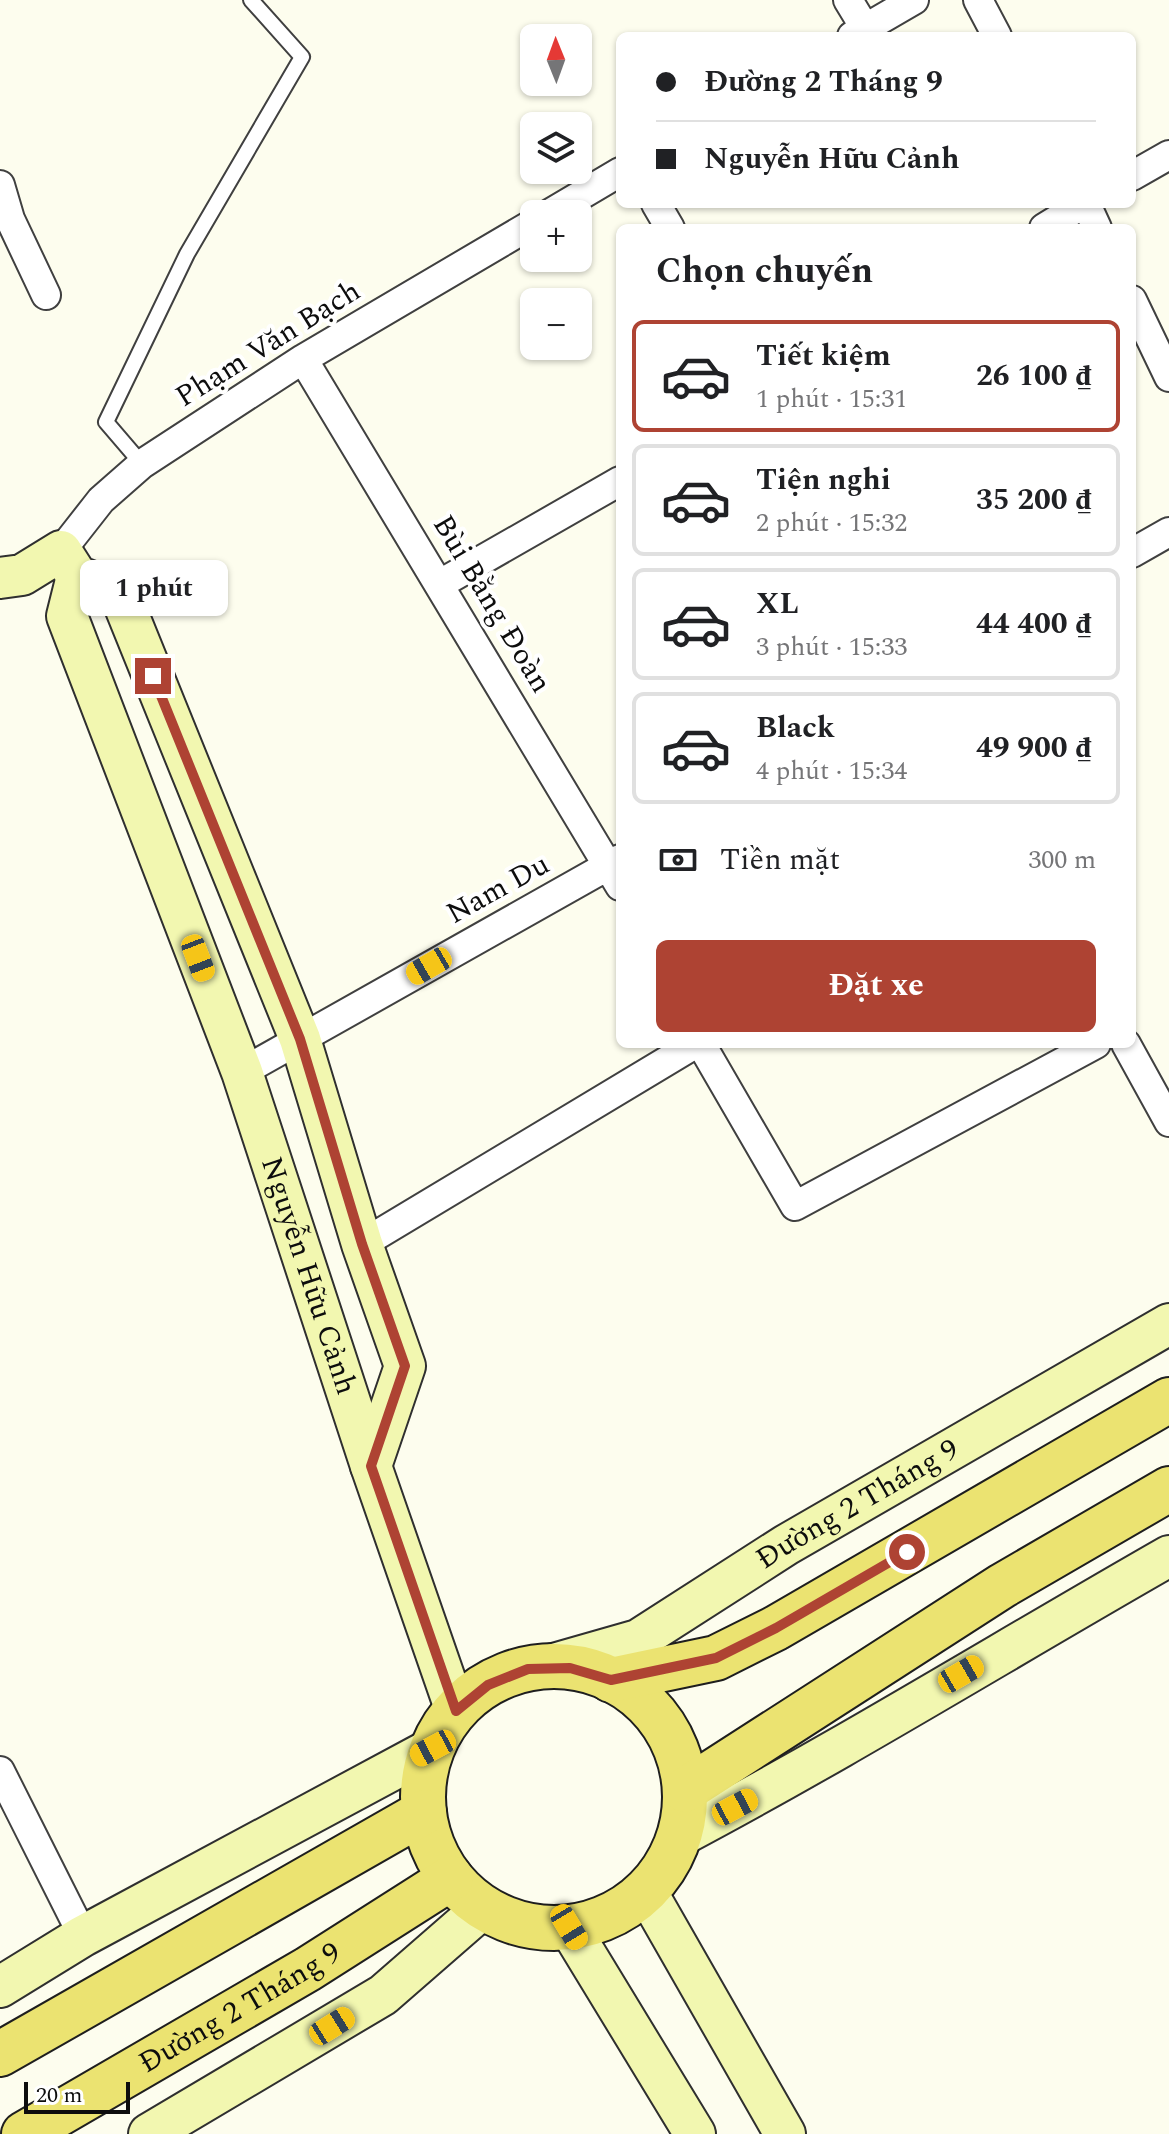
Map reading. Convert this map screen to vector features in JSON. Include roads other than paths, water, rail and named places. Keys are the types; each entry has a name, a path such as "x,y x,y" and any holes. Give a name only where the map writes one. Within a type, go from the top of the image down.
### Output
{"main road":[{"path":"0,578 69,563"},
{"name":"Nguyễn Hữu Cảnh","path":"69,563 119,592 300,1039 362,1244 405,1366 371,1466 242,1072 67,616 69,563"},
{"name":"Đường 2 Tháng 9","path":"540,1668 638,1640 786,1545 1169,1324"},
{"path":"611,1680 716,1658 776,1628 1169,1400"},
{"path":"371,1466 456,1711"},
{"path":"685,1790 1002,1586 1169,1489"},
{"path":"680,1836 817,1763 935,1689 1169,1556"},
{"path":"540,1668 577,1669 611,1680 641,1699 659,1719 679,1756 685,1790 680,1836 665,1867 646,1891 611,1915 569,1927 527,1925 484,1907 451,1878 433,1847 424,1812 425,1776 433,1748 456,1711 498,1679 540,1668"},
{"path":"0,1987 83,1936 433,1748"},
{"path":"0,2054 109,1989 424,1812"},
{"name":"Đường 2 Tháng 9","path":"24,2134 308,1969 451,1878"},
{"path":"646,1891 785,2134"},
{"name":"Đường 2 Tháng 9","path":"149,2134 383,1995 484,1907"},
{"path":"569,1927 695,2134"}],"street":[{"path":"848,0 859,32 914,0"},
{"path":"978,0 995,32"},
{"path":"1136,174 1169,155"},
{"path":"573,200 616,174"},
{"path":"0,185 10,219 46,295"},
{"path":"1051,224 1077,208"},
{"name":"Phạm Văn Bạch","path":"69,563 101,500 142,464 303,359 520,231"},
{"path":"1136,308 1169,377"},
{"name":"Bùi Bằng Đoàn","path":"303,359 616,870"},
{"path":"440,584 616,483"},
{"path":"1136,551 1169,532"},
{"name":"Nam Du","path":"242,1072 616,870"},
{"path":"362,1244 688,1048"},
{"path":"703,1048 795,1206 1089,1048"},
{"path":"1128,1048 1169,1122"},
{"path":"0,1771 83,1936"}],"lane":[{"path":"142,464 106,422 187,254 302,57 251,0"}]}
